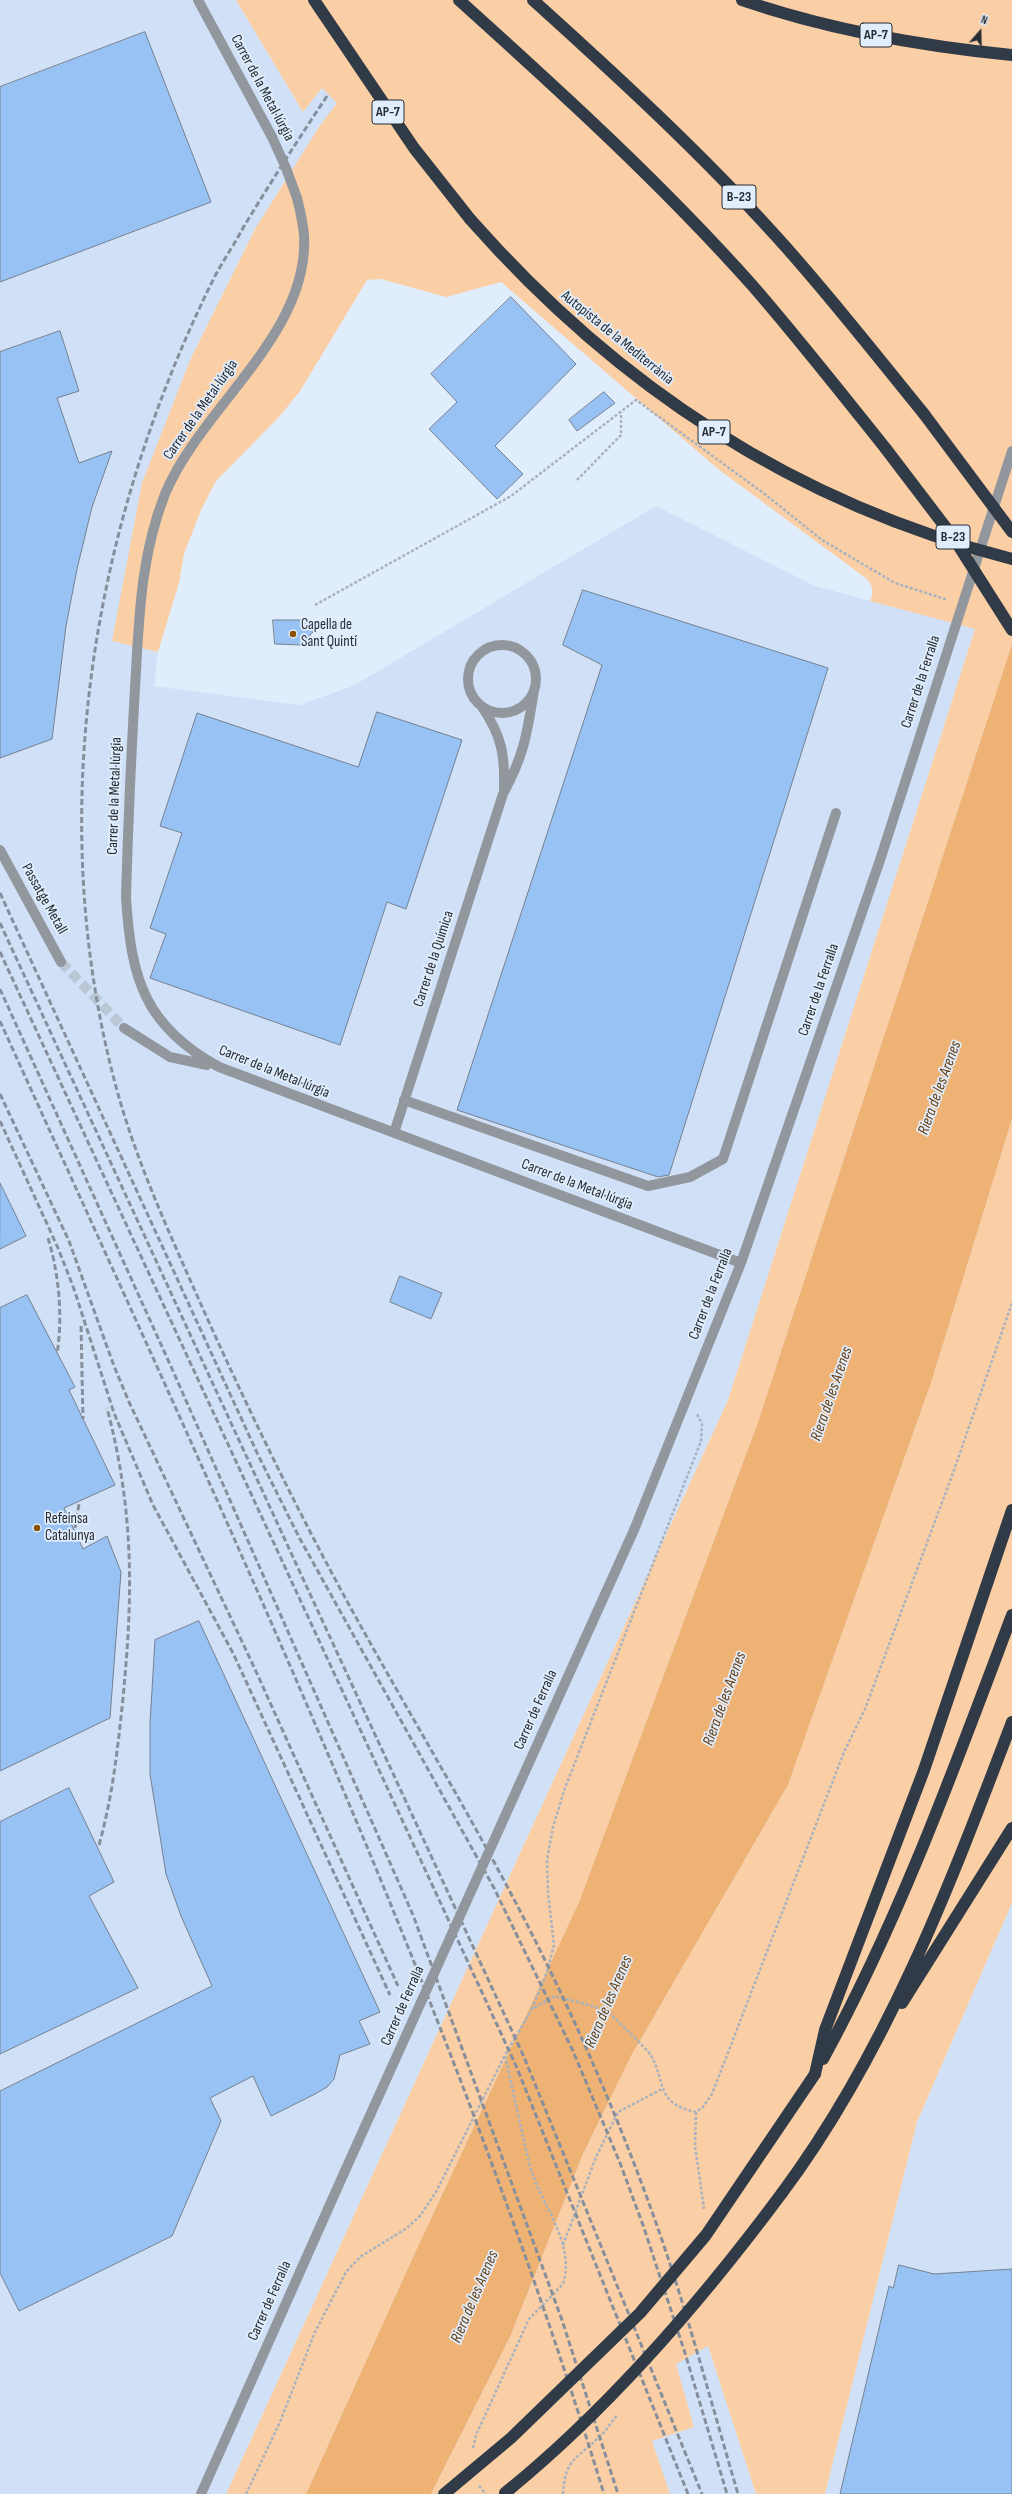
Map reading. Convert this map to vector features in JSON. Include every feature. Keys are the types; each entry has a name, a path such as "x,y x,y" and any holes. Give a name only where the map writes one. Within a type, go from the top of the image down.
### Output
{"highway":[{"name":"Autopista de la Mediterrània","path":"314,0 414,148 470,219 502,256 572,324 647,385 724,439 767,464 874,513 943,539 1012,559"},
{"name":"B-23","path":"459,0 610,139 756,290 818,362 953,537 1012,630"},
{"name":"B-23","path":"533,0 634,91 774,234 842,312 924,414 1012,532"},
{"name":"AP-7","path":"742,0 868,34 912,42 1012,55"},
{"path":"815,2074 825,2030 924,1770 1012,1510"},
{"path":"444,2494 511,2438 640,2313 706,2235 815,2074 858,1994 922,1851 1012,1615"},
{"path":"900,2000 954,1872 1012,1722"},
{"path":"504,2494 573,2434 616,2390 655,2348 753,2232 796,2175 829,2124 900,2000 1012,1828"}],"street":[{"name":"Carrer de la Metal·lúrgia","path":"198,0 272,137 286,168 297,198 304,236 299,275 293,294 276,330 204,427 176,471 152,532 142,578 139,606 126,897 131,947 146,997 154,1013 180,1043 219,1067 741,1263"},
{"name":"Carrer de la Ferralla","path":"634,1530 741,1263 880,860 1012,451"},
{"path":"499,645 510,646 521,650 529,658 534,669 536,680 534,691 524,704 511,711 500,712 481,705 473,696 469,686 468,674 472,663 478,654 488,648 499,645"},
{"name":"Carrer de la Química","path":"394,1133 503,794 518,767 525,747 534,691"},
{"name":"Carrer de la Química","path":"481,705 492,721 504,751 503,794"},
{"path":"404,1100 648,1186 690,1177 723,1159 836,813"},
{"name":"Passatge Metall","path":"0,850 61,962"},
{"path":"124,1028 170,1057 219,1067"},
{"name":"Carrer de Ferralla","path":"201,2494 634,1530"}],"path":[{"path":"315,605 511,496 636,400 766,495 822,540 895,583 962,604"},
{"path":"576,480 621,435 621,411"},
{"path":"532,2009 555,1996 608,2012 650,2054 662,2089 671,2103 683,2109 696,2112 703,2107 712,2094 802,1856 844,1752 868,1702 954,1473 1012,1303"},
{"path":"246,2494 280,2422 315,2332 346,2272 360,2257 407,2228 420,2216 436,2192 505,2055 532,2009 547,1972 554,1945 548,1893 547,1860 553,1827 564,1788 701,1441 702,1424 699,1417 683,1407"},
{"path":"473,2449 476,2435 529,2319 563,2284 565,2266 563,2245 530,2168 505,2055"},
{"path":"563,2245 596,2157 618,2112 662,2089"},
{"path":"478,2481 479,2487 486,2494"}],"shaded area":[{"path":"0,0 236,0 303,112 322,88 338,102 319,127 255,229 191,358 112,641 158,652 154,686 299,705 353,686 656,506 815,586 975,629 728,1400 226,2494 0,2494"},
{"path":"236,0 1012,0 1012,644 757,1425 579,1902 413,2257 306,2494 226,2494 728,1400 975,629 870,601 872,590 867,579 718,469 501,282 446,297 381,279 367,280 300,391 280,416 216,481 201,510 184,554 179,583 158,652 112,641 142,483 191,358 255,229 319,127 337,103 322,88 303,112"},
{"path":"1012,1119 1012,1903 917,2122 825,2494 756,2494 708,2346 676,2364 694,2427 652,2441 670,2494 431,2494 510,2337 583,2154 631,2056 788,1785 931,1383"},
{"path":"1012,1903 1012,2494 825,2494 917,2122"},
{"path":"708,2346 756,2494 670,2494 652,2441 694,2427 675,2364"}],"water":[{"name":"Riera de les Arenes","path":"1012,644 1012,1119 931,1383 788,1785 631,2056 583,2154 510,2337 431,2494 306,2494 413,2257 579,1902 757,1425"}],"building":[{"path":"145,32 211,202 0,282 0,87"},
{"path":"511,297 576,364 495,446 523,474 497,499 429,429 457,402 431,374"},
{"path":"60,331 79,391 57,398 79,463 112,451 92,507 77,569 66,626 52,739 0,758 0,352"},
{"path":"604,392 615,403 577,431 569,420"},
{"path":"583,590 828,668 669,1175 658,1177 457,1110 602,665 563,645"},
{"name":"Capella de Sant Quintí","path":"273,620 305,620 313,623 313,632 301,645 275,644"},
{"path":"377,712 462,740 406,909 387,902 340,1045 150,978 166,934 150,928 182,833 160,826 197,713 358,767"},
{"path":"0,1183 26,1236 0,1249"},
{"path":"400,1276 442,1293 431,1319 390,1302"},
{"name":"Refeinsa Catalunya","path":"27,1295 75,1387 69,1390 115,1485 64,1508 83,1549 107,1536 121,1572 110,1718 0,1771 0,1308"},
{"path":"199,1621 380,2012 359,2021 370,2044 340,2055 334,2079 327,2087 315,2094 271,2116 253,2076 210,2098 221,2121 172,2236 19,2311 0,2273 0,2091 212,1986 181,1916 166,1874 150,1774 150,1723 155,1640"},
{"path":"69,1788 114,1882 89,1896 138,1988 0,2054 0,1822"},
{"path":"899,2265 934,2274 1012,2269 1012,2494 840,2494 889,2286 893,2288"}],"tunnel":[{"path":"61,962 124,1028"}],"railway":[{"path":"327,96 253,211 218,270 169,379 134,478 108,579 91,681 82,785 84,889 95,992 118,1094 135,1147 165,1224 234,1377 270,1453 328,1566 523,1917 565,2002 604,2088 639,2176 667,2254 738,2494"},
{"path":"0,893 259,1457 300,1539 494,1888 573,2051 620,2163 643,2225 685,2353 727,2494"},
{"path":"0,923 524,2057 702,2494"},
{"path":"0,952 517,2068 688,2494"},
{"path":"0,989 173,1371 413,1915 562,2320 618,2494"},
{"path":"0,1021 246,1566 326,1748 402,1932 475,2118 542,2305 604,2494"},
{"path":"0,1094 69,1241 114,1366 129,1402 254,1667 398,1986"},
{"path":"0,1121 58,1248 74,1289 114,1413 153,1505 233,1653 390,1995"},
{"path":"48,1238 55,1266 59,1295 60,1325 57,1354"},
{"path":"81,1326 83,1419"},
{"path":"99,1845 104,1828 114,1776 126,1668 129,1593 129,1557 123,1485 107,1408"},
{"path":"75,1528 79,1504"}],"place":[{"name":"Capella de Sant Quintí","path":"293,634"},
{"name":"Refeinsa Catalunya","path":"37,1528"}]}
